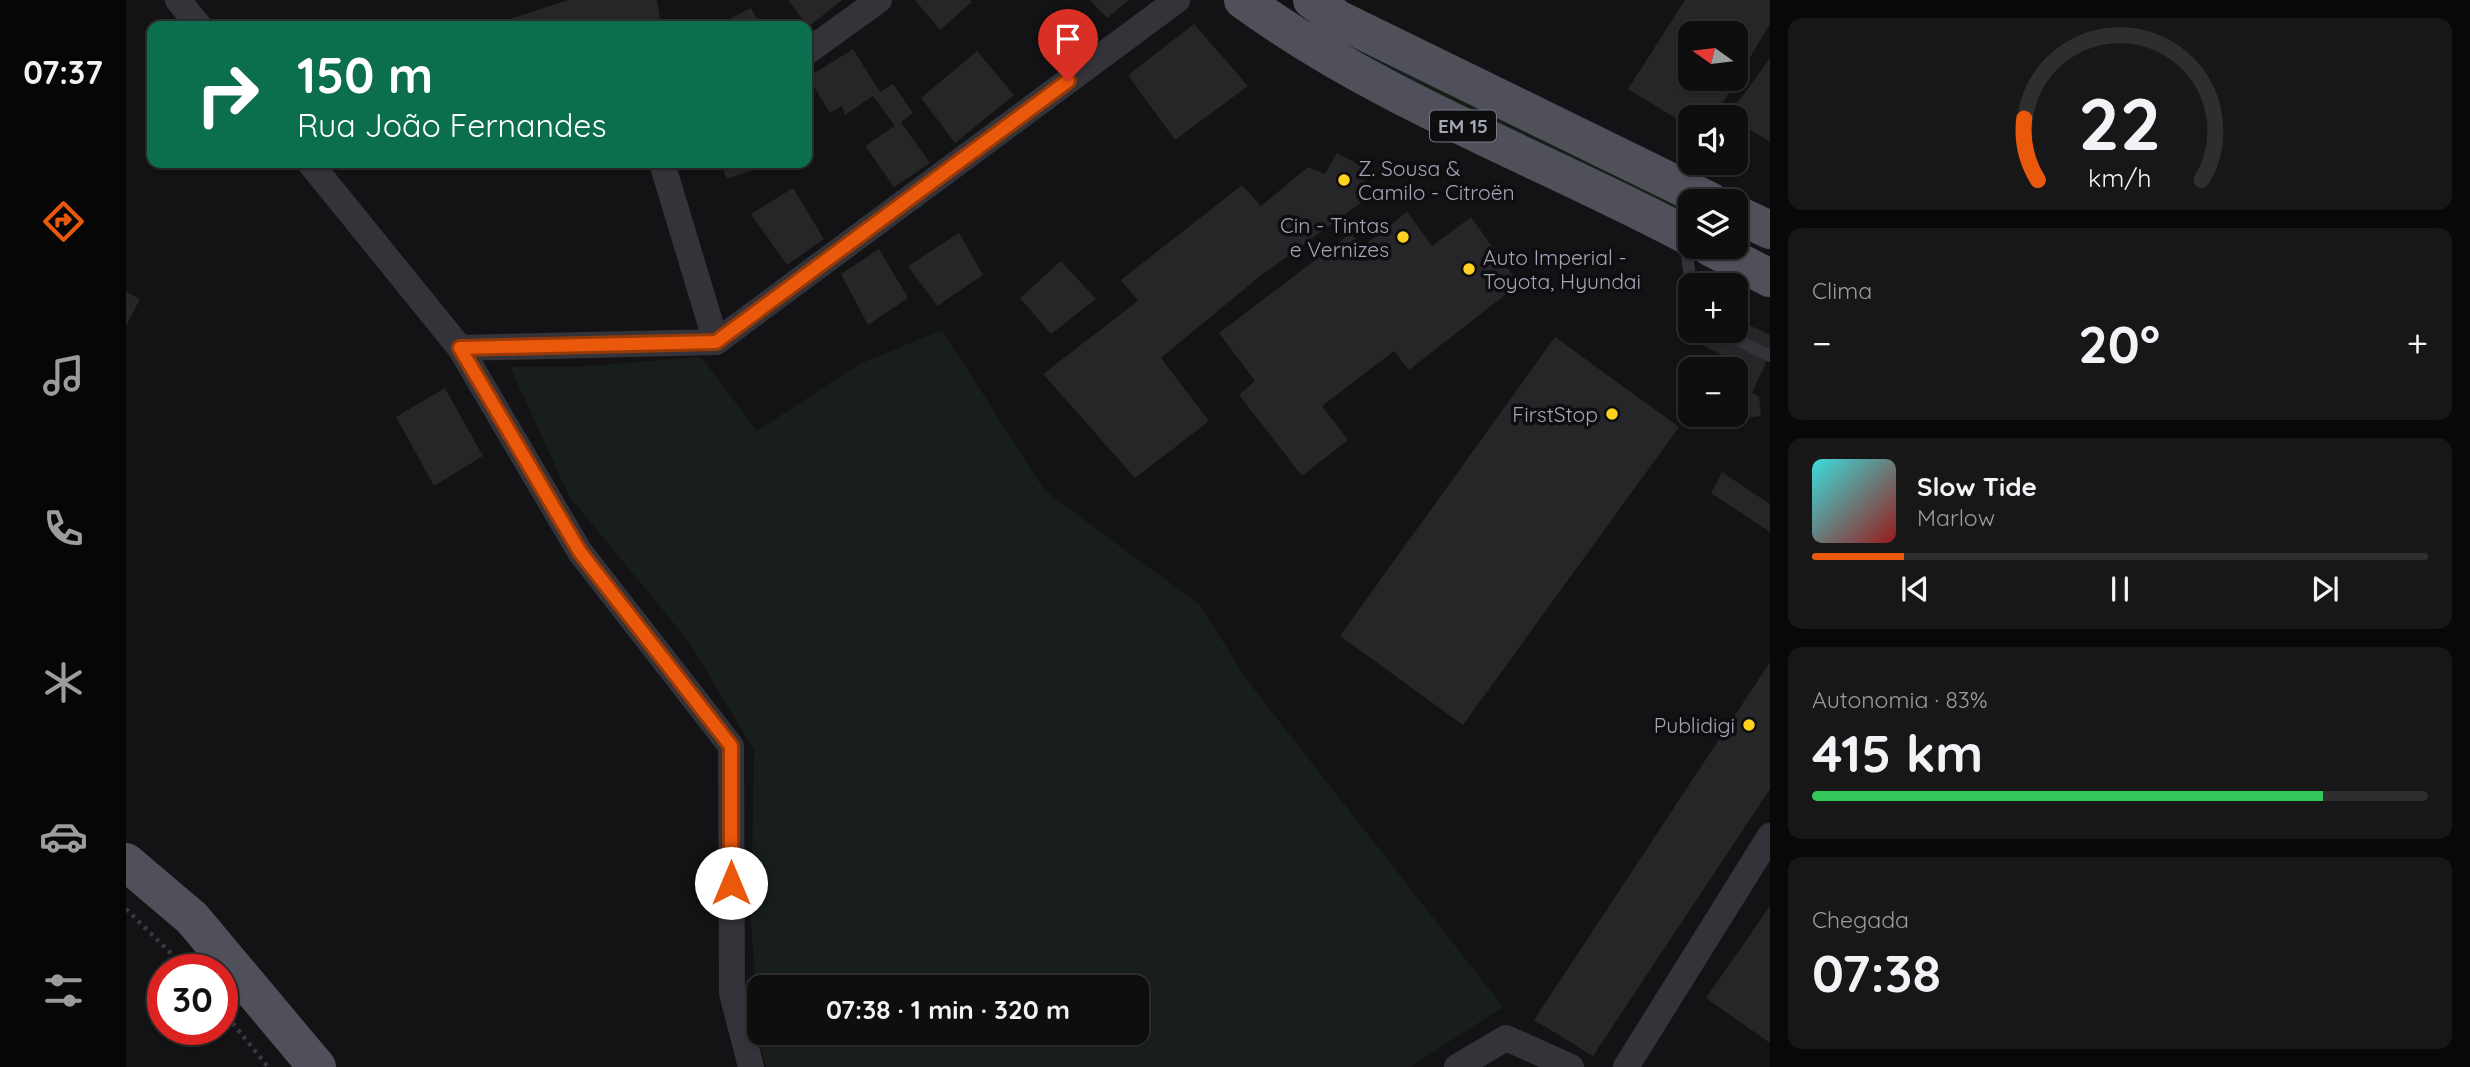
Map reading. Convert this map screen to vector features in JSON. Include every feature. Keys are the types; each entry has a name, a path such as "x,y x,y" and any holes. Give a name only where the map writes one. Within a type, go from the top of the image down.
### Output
{"main road":[{"name":"EM 15","path":"1243,0 1325,55 1420,106 1678,231"},
{"name":"EM 15","path":"1312,0 1338,19 1685,189"},
{"path":"1748,220 1770,230"},
{"name":"EM 15","path":"1733,259 1770,278"},
{"path":"126,862 192,918 317,1067"},
{"path":"126,885 171,921 202,954"},
{"path":"238,995 295,1067"}],"street":[{"path":"178,0 195,21"},
{"path":"812,48 879,0"},
{"path":"460,348 716,342 1177,0"},
{"path":"314,168 460,348 580,552 731,746 732,993 751,1067"},
{"path":"664,168 716,342"},
{"path":"1626,1067 1770,836"},
{"path":"1457,1067 1506,1038 1571,1067"}],"lane":[{"path":"1743,343 1770,356"}],"path":[{"path":"126,909 172,954"},
{"path":"238,1030 268,1067"}],"shaded area":[{"path":"1311,17 1678,203 1678,216 1344,48"},
{"path":"942,330 1045,491 1200,605 1247,680 1503,1007 1410,1067 766,1067 760,1045 1149,1045 1149,975 755,975 751,922 754,750 690,643 569,496 510,367 573,367 701,357 757,431 859,364"}],"building":[{"path":"568,0 657,0 660,21 504,21"},
{"path":"788,0 842,0 812,24 812,21 804,21"},
{"path":"915,0 970,0 972,2 940,30"},
{"path":"1090,0 1129,0 1107,18"},
{"path":"1685,0 1770,0 1770,24 1748,61 1748,21 1678,21 1678,91 1730,91 1721,105 1678,105 1678,120 1628,89"},
{"path":"751,8 758,21 726,21"},
{"path":"1194,24 1248,86 1175,140 1128,75"},
{"path":"853,49 880,92 893,84 913,113 901,122 930,163 894,187 865,146 895,126 873,96 845,115 842,106 830,113 812,84 812,75"},
{"path":"977,51 1014,95 955,143 921,98"},
{"path":"1770,58 1770,142 1748,128 1748,105 1736,105"},
{"path":"1337,153 1369,170 1358,195 1366,199 1259,277 1161,358 1209,421 1135,478 1043,374 1138,301 1121,280 1242,185 1261,206 1308,167 1325,174"},
{"path":"722,168 758,168 727,179"},
{"path":"793,188 824,239 787,265 751,214"},
{"path":"1407,212 1432,246 1471,217 1519,284 1409,370 1394,351 1322,406 1348,440 1302,476 1239,395 1255,381 1219,333 1351,233 1362,247"},
{"path":"959,233 983,275 937,306 908,266"},
{"path":"879,249 908,298 868,325 841,274"},
{"path":"1061,261 1096,299 1051,334 1020,298"},
{"path":"126,292 140,299 126,326"},
{"path":"1748,325 1770,335 1770,354 1752,393 1759,397 1761,416 1748,418 1748,357 1727,357 1698,343 1748,343"},
{"path":"1555,337 1679,427 1463,725 1340,636"},
{"path":"445,388 483,456 434,486 396,417"},
{"path":"1722,472 1770,504 1770,532 1711,493"},
{"path":"1770,662 1770,789 1593,1056 1534,1020"},
{"path":"1770,906 1770,1043 1706,998"}],"place":[{"name":"Z. Sousa & Camilo - Citroën","path":"1344,180"},
{"name":"Cin - Tintas e Vernizes","path":"1403,237"},
{"name":"Auto Imperial - Toyota, Hyundai","path":"1469,269"},
{"name":"FirstStop","path":"1612,414"},
{"name":"Publidigi","path":"1749,725"}],"route":[{"path":"731,883 731,746 580,552 460,348 716,342 1068,81"}]}
